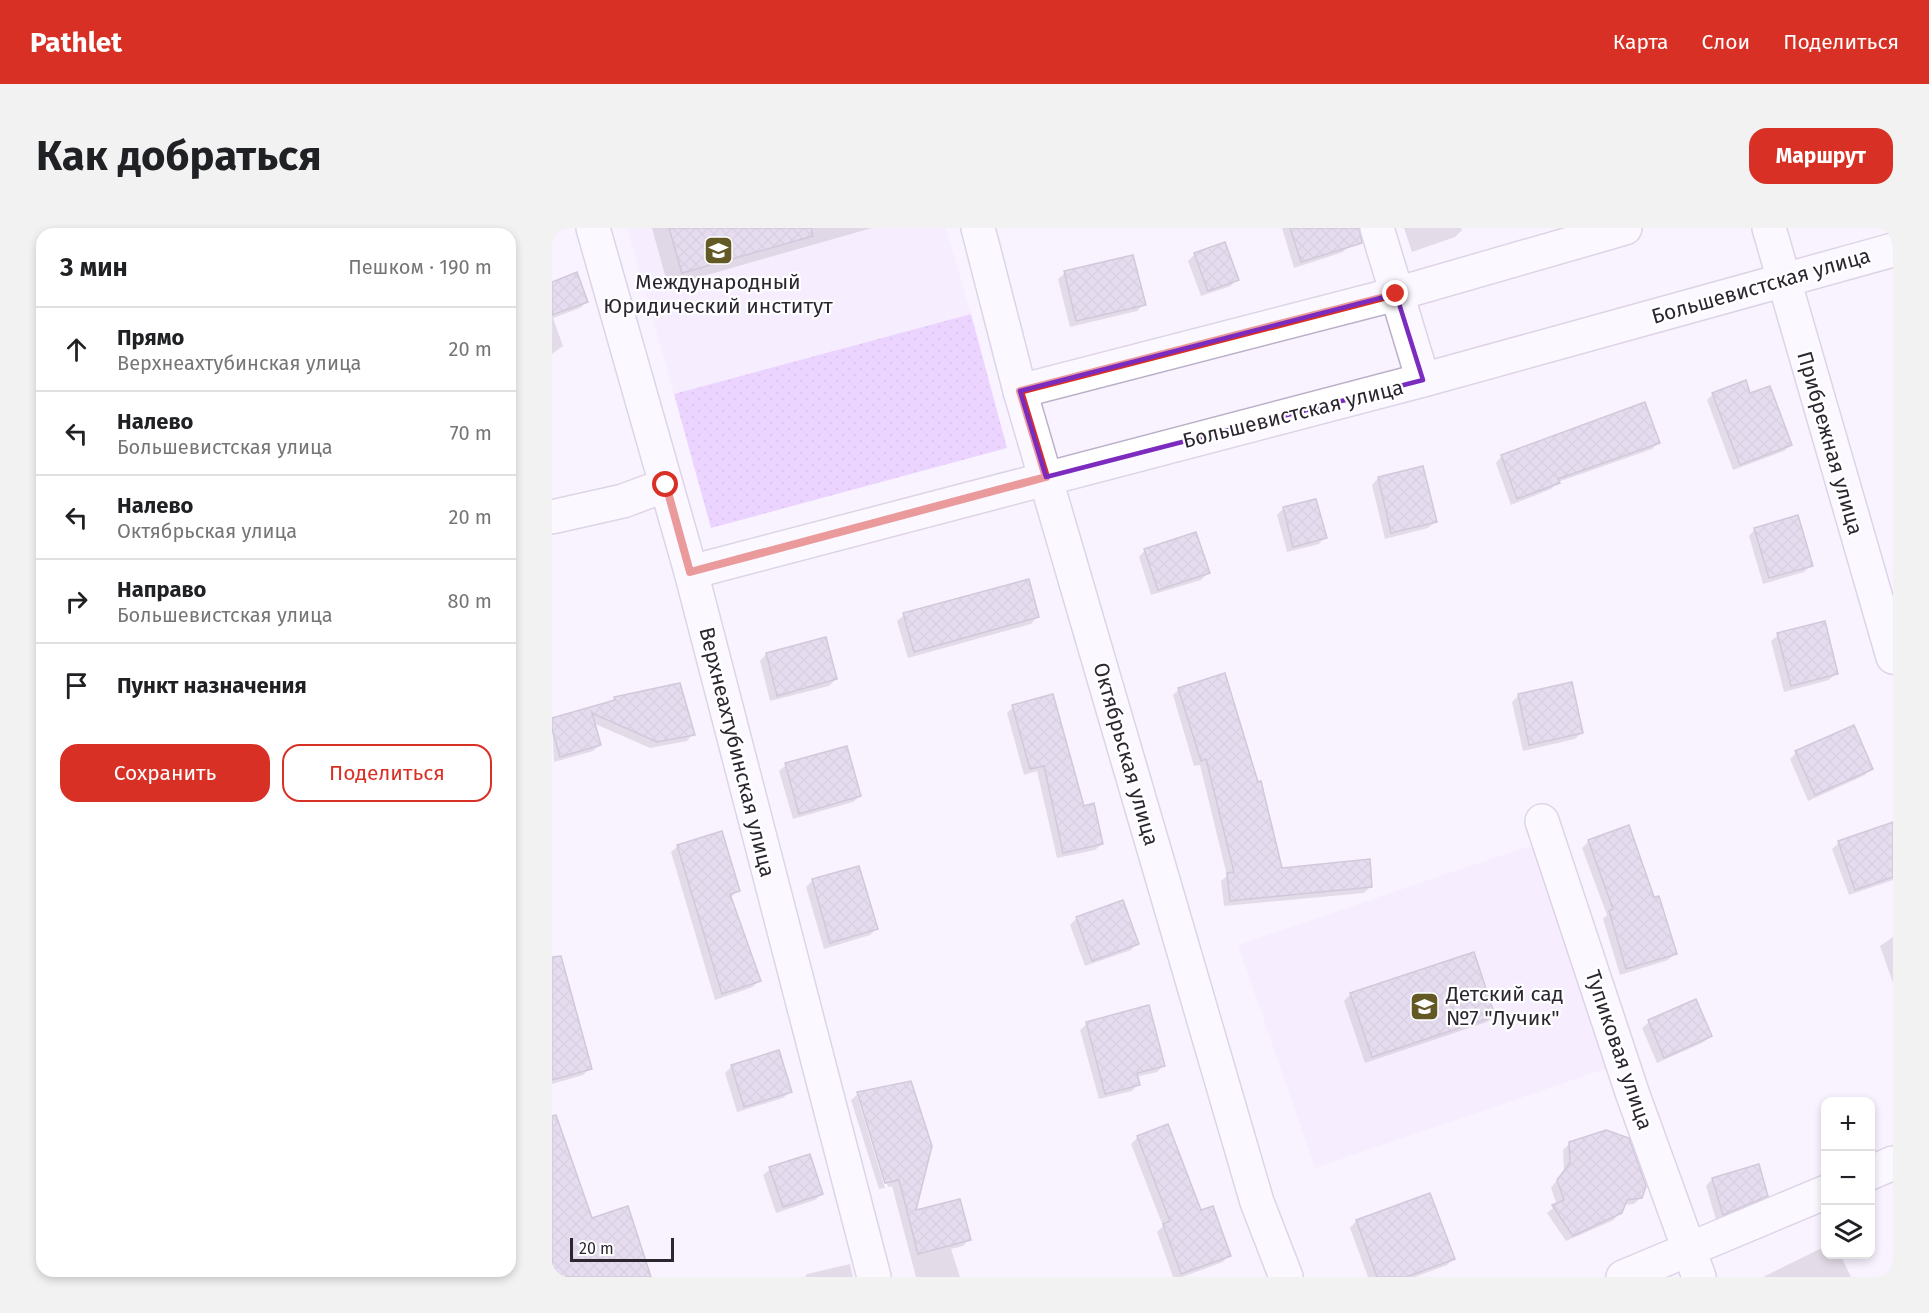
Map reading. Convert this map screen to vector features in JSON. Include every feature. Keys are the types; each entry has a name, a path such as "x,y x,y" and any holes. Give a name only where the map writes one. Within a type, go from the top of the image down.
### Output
{"street":[{"name":"Верхнеахтубинская улица","path":"593,228 690,572 874,1277"},
{"name":"Октябрьская улица","path":"978,228 1020,391 1257,1202 1286,1277"},
{"path":"1377,228 1423,380"},
{"path":"1020,391 1396,294 1625,228"},
{"name":"Прибрежная улица","path":"1769,228 1893,657"},
{"name":"Большевистская улица","path":"690,572 1423,380 1893,250"},
{"path":"552,517 623,501 666,485"},
{"name":"Тупиковая улица","path":"1542,821 1693,1263"},
{"path":"1875,1171 1893,1163"},
{"path":"1623,1277 1693,1263 1821,1195"}],"highlighted area":[{"path":"1396,294 1423,380 1046,477 1020,391"}],"shaded area":[{"path":"627,228 946,228 971,314 674,394"},
{"path":"971,314 1007,448 711,528 674,394"},
{"name":"Детский сад №7 \"Лучик\"","path":"1535,844 1611,1067 1315,1168 1238,945"}],"building":[{"name":"Международный Юридический институт","path":"669,228 811,228 813,236 682,273"},
{"path":"1290,228 1359,228 1362,243 1301,262"},
{"path":"1225,242 1239,280 1208,291 1194,253"},
{"path":"1133,255 1146,305 1076,321 1064,271"},
{"path":"577,272 588,302 552,315 552,282"},
{"path":"1746,380 1750,393 1770,386 1792,445 1740,465 1712,393"},
{"path":"1645,402 1660,443 1558,479 1560,483 1517,499 1501,455"},
{"path":"1423,466 1437,522 1391,533 1378,477"},
{"path":"1316,499 1327,538 1293,547 1283,507"},
{"path":"1798,515 1813,566 1769,578 1754,528"},
{"path":"1196,532 1210,573 1158,590 1144,549"},
{"path":"1029,579 1039,617 914,652 903,613"},
{"path":"1825,621 1838,674 1791,686 1777,633"},
{"path":"826,637 837,679 777,696 766,653"},
{"path":"1225,673 1258,782 1261,781 1282,868 1370,859 1372,887 1230,901 1227,873 1234,872 1206,759 1201,761 1178,688"},
{"path":"1572,682 1583,733 1529,745 1518,694"},
{"path":"680,683 695,735 657,742 592,713 601,745 560,757 552,729 552,718 615,700 614,697"},
{"path":"1053,694 1084,806 1094,803 1103,844 1063,853 1044,766 1030,769 1012,705"},
{"path":"1854,725 1873,769 1815,795 1795,751"},
{"path":"847,746 861,796 799,814 785,763"},
{"path":"1893,822 1893,877 1855,890 1838,841"},
{"path":"1629,825 1654,897 1659,896 1677,954 1626,969 1609,911 1613,909 1588,840"},
{"path":"722,831 740,891 730,894 761,981 722,994 677,845"},
{"path":"859,866 878,929 830,943 812,879"},
{"path":"1123,900 1139,944 1092,961 1076,917"},
{"path":"1474,952 1495,1016 1372,1057 1350,993"},
{"path":"561,956 592,1069 552,1080 552,957"},
{"path":"1696,999 1712,1036 1664,1058 1648,1020"},
{"path":"1149,1005 1165,1066 1137,1073 1140,1085 1105,1094 1086,1022"},
{"path":"779,1050 792,1092 744,1107 731,1065"},
{"path":"911,1081 932,1146 916,1210 960,1199 971,1240 918,1254 899,1180 885,1183 857,1092"},
{"path":"556,1115 592,1218 628,1206 651,1277 552,1277 552,1116"},
{"path":"1168,1124 1201,1210 1213,1206 1231,1256 1181,1274 1163,1224 1170,1221 1137,1136"},
{"path":"1606,1130 1629,1138 1646,1186 1642,1198 1627,1200 1622,1213 1573,1236 1552,1205 1564,1200 1557,1180 1570,1163 1569,1142"},
{"path":"810,1154 823,1194 783,1207 769,1167"},
{"path":"1759,1164 1768,1196 1723,1215 1712,1178"},
{"path":"1430,1193 1455,1259 1406,1277 1377,1277 1356,1220"}],"place":[{"name":"Международный Юридический институт","path":"718,251"},
{"name":"Детский сад №7 \"Лучик\"","path":"1425,1006"}],"route":[{"path":"666,485 690,572 1046,477 1020,391 1396,294"}]}
